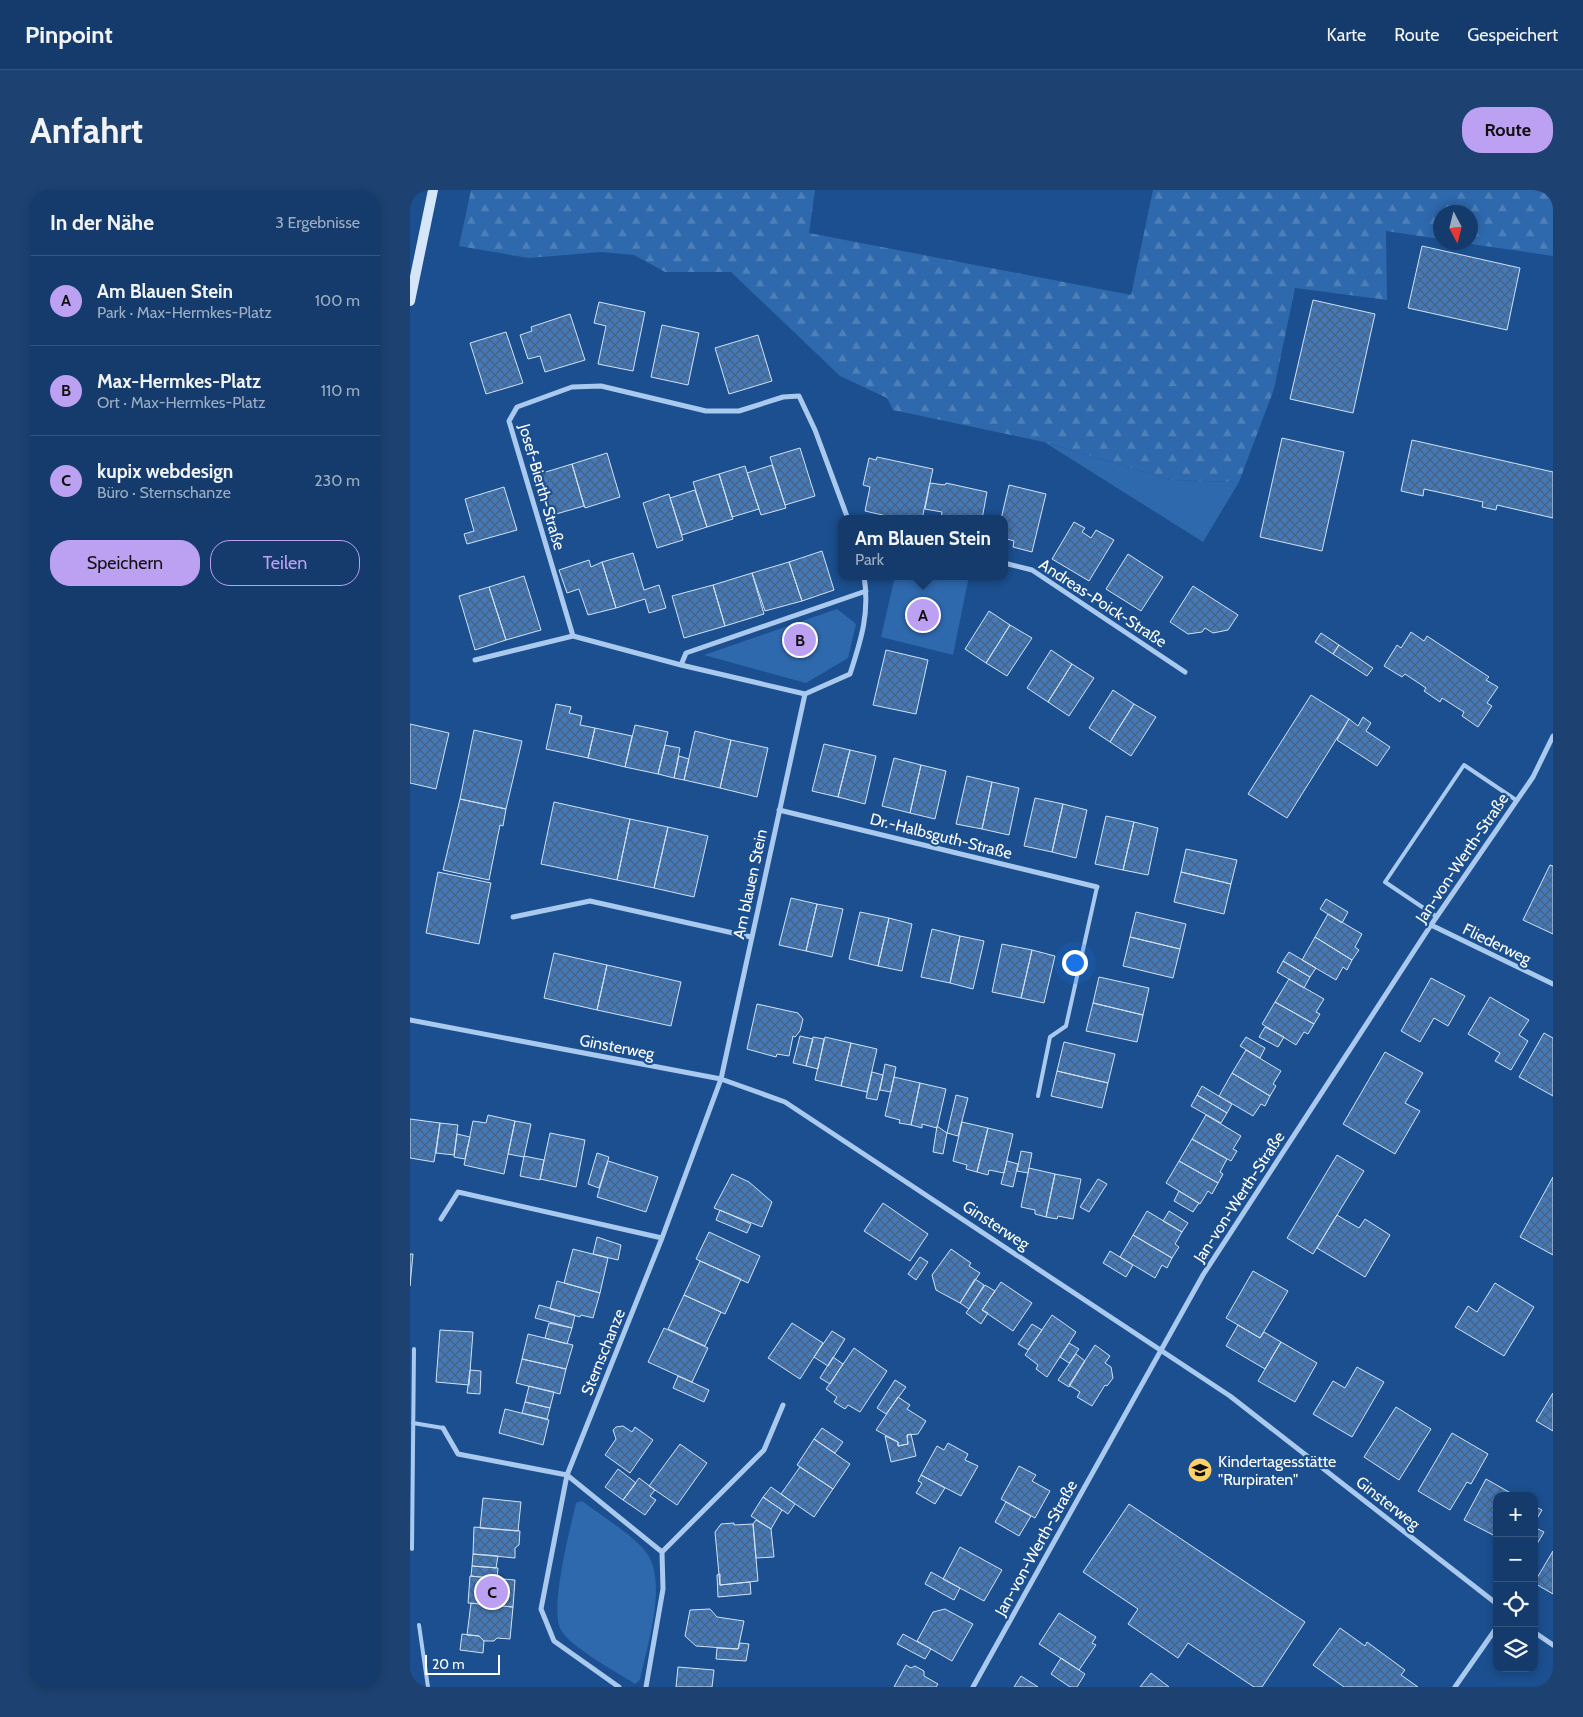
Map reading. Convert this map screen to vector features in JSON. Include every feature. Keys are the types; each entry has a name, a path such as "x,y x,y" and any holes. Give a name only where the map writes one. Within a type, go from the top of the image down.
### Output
{"main road":[{"path":"410,301 433,190"}],"street":[{"name":"Josef-Bierth-Straße","path":"573,636 509,421 517,407 572,387 601,386 706,411 739,411 783,398 799,396 815,430 847,515"},
{"name":"Andreas-Poick-Straße","path":"1008,564 1032,570 1185,672"},
{"path":"475,660 573,636 681,665 805,694 850,674 865,624 865,580"},
{"path":"681,665 686,653 866,591"},
{"name":"Am blauen Stein","path":"721,1080 805,694"},
{"name":"Jan-von-Werth-Straße","path":"973,1687 1160,1348 1203,1275 1431,926 1533,777 1553,736"},
{"name":"Dr.-Halbsguth-Straße","path":"779,810 1097,887"},
{"path":"513,917 590,900 751,937"},
{"name":"Fliederweg","path":"1431,926 1553,984"},
{"name":"Ginsterweg","path":"410,1020 721,1080 785,1102 1230,1396 1493,1601"},
{"name":"Sternschanze","path":"619,1687 554,1641 541,1609 567,1474 662,1238 721,1080"},
{"path":"441,1219 458,1192 662,1238"},
{"path":"646,1687 663,1589 662,1552 764,1450 783,1405"},
{"path":"443,1428 458,1454 567,1474 662,1552"},
{"path":"1454,1687 1493,1633"},
{"path":"1538,1635 1553,1645"}],"lane":[{"path":"1437,917 1385,882 1464,765 1516,800"},
{"path":"1038,1096 1050,1036 1066,1026 1097,887"},
{"path":"412,1549 414,1349"},
{"path":"413,1423 443,1428"},
{"path":"419,1625 428,1687"}],"green space":[{"path":"471,190 815,190 809,233 1131,295 1153,190 1535,190 1553,195 1553,256 1478,245 1478,205 1433,205 1433,238 1386,231 1387,300 1295,288 1274,389 1239,482 1171,480 1044,442 893,410 887,398 840,376 731,272 665,272 634,255 601,252 529,258 459,246"},
{"path":"1044,442 1171,480 1239,482 1203,542"},
{"path":"894,580 968,580 953,655 881,637"},
{"path":"837,609 856,624 848,658 806,683 704,655"},
{"path":"582,1501 636,1541 648,1555 653,1568 656,1582 654,1616 640,1680 635,1684 574,1644 561,1630 558,1620 557,1605 565,1550 576,1503"}],"building":[{"path":"1422,246 1520,268 1507,330 1408,308"},
{"path":"1313,300 1375,314 1353,413 1290,399"},
{"path":"599,302 645,312 633,371 598,364 606,326 594,323"},
{"path":"570,314 585,360 545,372 540,356 528,359 520,335 532,331 531,327"},
{"path":"662,325 699,333 688,385 651,377"},
{"path":"506,332 523,383 486,394 470,343"},
{"path":"758,335 772,381 729,394 715,348"},
{"path":"1282,438 1344,452 1322,551 1260,537"},
{"path":"1412,440 1553,472 1553,518 1497,505 1496,510 1482,507 1483,502 1424,489 1423,496 1401,491"},
{"path":"800,448 815,496 785,505 770,457"},
{"path":"607,453 620,497 585,508 572,464"},
{"path":"877,457 933,469 923,515 882,515 865,511 870,487 863,485 869,458 876,460"},
{"path":"572,464 584,506 549,516 536,475"},
{"path":"772,465 786,508 761,515 747,473"},
{"path":"745,466 759,509 732,517 719,474"},
{"path":"719,474 733,519 707,527 693,482"},
{"path":"930,483 945,485 946,483 987,492 983,515 942,515 942,512 925,509"},
{"path":"1009,485 1046,494 1032,552 1013,547 1014,541 1008,539 1008,515 1002,515"},
{"path":"504,487 517,530 467,544 464,534 474,531 465,499"},
{"path":"695,490 707,527 682,535 670,498"},
{"path":"669,494 683,540 657,548 643,503"},
{"path":"1074,522 1085,528 1082,532 1091,538 1096,530 1114,540 1089,581 1052,559"},
{"path":"822,551 834,590 802,601 789,562"},
{"path":"633,553 644,590 659,585 666,608 649,613 645,599 616,608 602,562"},
{"path":"1128,554 1163,577 1141,611 1106,589"},
{"path":"589,560 591,567 602,562 616,608 588,615 579,589 567,593 559,570"},
{"path":"789,562 802,601 765,611 752,573"},
{"path":"752,573 764,614 725,626 713,585"},
{"path":"524,576 541,630 506,640 489,587"},
{"path":"713,585 725,626 684,638 672,596"},
{"path":"1193,586 1238,615 1228,630 1213,633 1205,628 1202,632 1188,634 1170,622"},
{"path":"489,587 506,640 475,650 459,596"},
{"path":"989,611 1010,625 986,663 965,649"},
{"path":"1010,625 1032,638 1007,676 986,663"},
{"path":"1411,632 1424,641 1427,636 1489,677 1486,680 1498,687 1487,703 1492,706 1478,727 1462,716 1464,712 1442,698 1440,702 1424,691 1426,688 1405,674 1402,677 1384,666 1397,645 1401,648"},
{"path":"1321,633 1339,645 1333,654 1315,642"},
{"path":"1339,645 1373,668 1367,676 1333,654"},
{"path":"886,650 928,660 916,714 873,705"},
{"path":"1051,650 1072,664 1048,702 1027,688"},
{"path":"1072,664 1094,678 1069,716 1048,702"},
{"path":"1113,690 1134,704 1110,742 1089,728"},
{"path":"1311,695 1349,719 1287,818 1248,794"},
{"path":"556,704 571,707 569,713 582,716 580,725 595,728 588,758 546,749"},
{"path":"1134,704 1156,717 1131,756 1110,742"},
{"path":"1363,717 1371,723 1366,731 1390,747 1377,766 1337,740 1349,719 1358,726"},
{"path":"410,724 449,733 436,789 410,783"},
{"path":"635,725 668,732 658,774 625,767"},
{"path":"595,728 632,736 625,767 588,758"},
{"path":"474,730 522,741 506,809 460,799"},
{"path":"695,731 731,740 720,788 684,780"},
{"path":"731,740 768,748 757,797 720,788"},
{"path":"824,744 850,750 838,797 812,791"},
{"path":"665,745 680,748 674,778 658,774"},
{"path":"850,750 876,756 865,804 838,797"},
{"path":"679,756 689,759 684,780 674,778"},
{"path":"894,758 921,765 910,813 882,806"},
{"path":"921,765 946,771 935,819 910,813"},
{"path":"967,776 992,782 982,829 956,824"},
{"path":"992,782 1019,788 1009,835 982,829"},
{"path":"1035,798 1063,804 1052,852 1024,846"},
{"path":"460,799 506,809 503,826 500,825 489,880 443,870"},
{"path":"554,802 630,819 617,880 541,864"},
{"path":"1063,804 1087,810 1076,858 1052,852"},
{"path":"1106,816 1134,822 1123,870 1095,864"},
{"path":"630,819 668,827 654,888 617,880"},
{"path":"1134,822 1158,828 1148,875 1123,870"},
{"path":"668,827 708,836 694,897 654,888"},
{"path":"1186,849 1237,860 1231,884 1181,872"},
{"path":"1550,865 1553,866 1553,934 1523,920"},
{"path":"438,872 491,883 479,944 426,933"},
{"path":"1181,872 1231,884 1224,914 1174,902"},
{"path":"791,898 817,904 806,951 779,945"},
{"path":"1326,899 1348,912 1342,923 1320,909"},
{"path":"817,904 843,909 832,957 806,951"},
{"path":"860,912 889,918 878,966 849,959"},
{"path":"1136,912 1186,924 1180,949 1130,937"},
{"path":"1328,914 1362,934 1355,947 1359,950 1352,960 1315,937"},
{"path":"889,918 912,924 902,971 878,966"},
{"path":"932,929 960,936 950,983 921,977"},
{"path":"960,936 984,941 973,989 950,983"},
{"path":"1130,937 1180,949 1173,978 1123,966"},
{"path":"1315,937 1352,960 1347,970 1343,967 1336,980 1302,960"},
{"path":"1002,944 1032,950 1021,998 992,992"},
{"path":"1032,950 1055,956 1044,1003 1021,998"},
{"path":"1289,952 1316,968 1310,977 1283,961"},
{"path":"554,953 607,965 597,1010 544,998"},
{"path":"1283,961 1310,977 1304,988 1277,972"},
{"path":"607,965 681,982 671,1026 597,1010"},
{"path":"1099,977 1149,988 1143,1015 1093,1003"},
{"path":"1431,978 1465,996 1448,1026 1434,1018 1420,1042 1401,1031"},
{"path":"1289,979 1324,999 1316,1012 1320,1014 1314,1024 1275,1002"},
{"path":"1490,997 1529,1020 1519,1035 1528,1041 1511,1070 1495,1061 1500,1053 1468,1034"},
{"path":"1275,1002 1314,1024 1308,1034 1304,1032 1296,1045 1262,1024"},
{"path":"1093,1003 1143,1015 1137,1042 1086,1031"},
{"path":"757,1004 798,1013 803,1019 800,1031 795,1037 793,1036 789,1056 777,1054 776,1057 747,1049"},
{"path":"1265,1027 1284,1037 1278,1047 1259,1037"},
{"path":"1544,1033 1553,1038 1553,1096 1519,1077"},
{"path":"800,1036 813,1039 806,1066 793,1063"},
{"path":"813,1037 824,1039 818,1069 806,1066"},
{"path":"825,1037 851,1043 841,1086 815,1080"},
{"path":"1246,1037 1265,1048 1260,1058 1240,1046"},
{"path":"1064,1042 1115,1054 1108,1083 1057,1071"},
{"path":"851,1043 877,1049 867,1092 841,1086"},
{"path":"1246,1050 1281,1071 1273,1084 1276,1086 1270,1096 1232,1073"},
{"path":"1385,1052 1423,1073 1405,1103 1420,1111 1395,1154 1343,1124"},
{"path":"885,1064 896,1067 891,1092 880,1090"},
{"path":"1057,1071 1108,1083 1102,1108 1051,1096"},
{"path":"872,1072 883,1075 877,1100 866,1098"},
{"path":"1232,1073 1270,1096 1265,1106 1261,1104 1253,1116 1219,1096"},
{"path":"894,1077 920,1083 911,1125 899,1123 900,1120 885,1116"},
{"path":"920,1083 946,1089 937,1128 922,1124 922,1128 911,1125"},
{"path":"1202,1086 1232,1104 1227,1113 1197,1095"},
{"path":"956,1095 968,1098 958,1136 947,1133"},
{"path":"1197,1095 1227,1113 1221,1123 1191,1106"},
{"path":"488,1115 515,1121 504,1174 464,1165 473,1121 486,1123"},
{"path":"1206,1115 1241,1136 1233,1149 1237,1151 1231,1161 1192,1139"},
{"path":"410,1119 440,1123 434,1162 410,1158"},
{"path":"515,1121 531,1124 524,1157 508,1154"},
{"path":"962,1122 988,1128 977,1172 966,1169 967,1165 953,1161"},
{"path":"440,1123 458,1125 454,1155 436,1153"},
{"path":"937,1126 947,1133 943,1154 933,1152"},
{"path":"988,1128 1013,1134 1004,1173 989,1170 988,1175 977,1172"},
{"path":"550,1133 585,1140 576,1187 540,1179"},
{"path":"457,1134 470,1137 465,1159 454,1157"},
{"path":"1192,1139 1227,1159 1220,1172 1223,1174 1218,1183 1179,1161"},
{"path":"1021,1151 1032,1153 1028,1173 1017,1171"},
{"path":"597,1153 609,1157 599,1188 588,1184"},
{"path":"1337,1155 1364,1171 1313,1254 1287,1238"},
{"path":"524,1156 544,1160 540,1180 520,1176"},
{"path":"608,1161 658,1177 646,1212 597,1197"},
{"path":"1007,1161 1018,1164 1013,1187 1001,1184"},
{"path":"1179,1161 1218,1183 1212,1194 1208,1191 1200,1204 1166,1183"},
{"path":"1029,1168 1055,1174 1046,1217 1035,1214 1035,1210 1021,1207"},
{"path":"732,1174 749,1182 772,1202 762,1227 714,1208"},
{"path":"1055,1174 1081,1179 1073,1219 1058,1216 1057,1219 1046,1217"},
{"path":"1553,1177 1553,1255 1520,1237"},
{"path":"1098,1179 1107,1184 1089,1212 1080,1207"},
{"path":"1179,1191 1199,1203 1193,1212 1174,1201"},
{"path":"883,1203 928,1234 910,1261 864,1231"},
{"path":"720,1210 751,1224 747,1233 716,1220"},
{"path":"1147,1211 1182,1232 1175,1244 1179,1247 1172,1258 1133,1235"},
{"path":"1169,1211 1188,1223 1182,1232 1163,1221"},
{"path":"1337,1215 1359,1228 1365,1219 1390,1235 1365,1277 1317,1248"},
{"path":"709,1232 760,1256 748,1283 696,1259"},
{"path":"1133,1235 1172,1258 1167,1268 1162,1265 1155,1278 1120,1257"},
{"path":"597,1237 621,1245 618,1260 593,1254"},
{"path":"573,1249 608,1258 600,1293 564,1283"},
{"path":"951,1249 971,1263 969,1266 980,1273 960,1303 936,1290 932,1275"},
{"path":"1110,1251 1133,1265 1126,1277 1103,1263"},
{"path":"410,1254 413,1254 410,1286"},
{"path":"920,1257 928,1262 916,1280 908,1274"},
{"path":"700,1261 741,1279 725,1314 684,1295"},
{"path":"1253,1271 1288,1291 1260,1338 1226,1318"},
{"path":"975,1279 984,1285 969,1309 960,1303"},
{"path":"557,1281 600,1293 593,1318 581,1315 580,1317 550,1309"},
{"path":"1001,1282 1032,1303 1013,1331 982,1310"},
{"path":"1495,1283 1534,1307 1504,1356 1455,1327 1468,1306 1477,1312"},
{"path":"985,1285 995,1291 982,1310 988,1313 981,1324 966,1313"},
{"path":"684,1295 721,1312 705,1346 668,1329"},
{"path":"539,1305 575,1315 572,1328 535,1318"},
{"path":"1052,1315 1076,1332 1047,1377 1036,1369 1038,1365 1025,1355"},
{"path":"549,1323 572,1328 567,1344 545,1338"},
{"path":"792,1323 823,1343 800,1379 768,1358"},
{"path":"1032,1324 1042,1330 1028,1350 1018,1344"},
{"path":"1238,1325 1260,1338 1264,1332 1281,1342 1265,1369 1226,1346"},
{"path":"664,1328 708,1348 692,1382 648,1362"},
{"path":"440,1330 473,1332 469,1385 436,1382"},
{"path":"832,1331 845,1339 828,1366 814,1357"},
{"path":"528,1334 573,1345 566,1369 522,1359"},
{"path":"1281,1342 1317,1363 1295,1402 1258,1381"},
{"path":"1069,1343 1079,1349 1069,1363 1060,1357"},
{"path":"1095,1345 1110,1356 1105,1363 1111,1367 1113,1378 1107,1386 1105,1385 1092,1406 1077,1397 1080,1392 1069,1385"},
{"path":"854,1348 887,1371 860,1412 848,1405 845,1409 834,1402 837,1397 826,1389"},
{"path":"1076,1354 1085,1361 1069,1387 1058,1380"},
{"path":"833,1357 843,1364 830,1384 820,1378"},
{"path":"522,1359 566,1369 560,1394 516,1383"},
{"path":"1357,1367 1384,1382 1352,1437 1313,1414 1333,1381 1345,1388"},
{"path":"470,1370 481,1371 480,1394 467,1393"},
{"path":"678,1376 709,1390 704,1402 673,1388"},
{"path":"895,1380 906,1387 886,1414 877,1408"},
{"path":"529,1386 554,1392 550,1408 525,1402"},
{"path":"1553,1393 1553,1431 1536,1421"},
{"path":"898,1397 910,1405 907,1409 926,1421 918,1434 907,1435 908,1444 898,1446 898,1442 876,1430"},
{"path":"525,1402 550,1408 547,1419 522,1413"},
{"path":"1396,1407 1431,1429 1399,1480 1364,1457"},
{"path":"505,1409 549,1420 543,1445 499,1433"},
{"path":"623,1426 632,1432 635,1427 653,1440 630,1473 605,1455 616,1439 613,1430 616,1427"},
{"path":"822,1428 843,1442 835,1453 814,1439"},
{"path":"1452,1433 1488,1454 1471,1484 1467,1482 1450,1510 1418,1491"},
{"path":"911,1434 916,1456 891,1462 885,1436 898,1442 898,1446 908,1444 907,1435"},
{"path":"814,1439 850,1464 833,1489 797,1465"},
{"path":"948,1443 968,1454 965,1460 978,1466 961,1496 921,1475 937,1446 944,1450"},
{"path":"680,1444 707,1463 677,1505 649,1486"},
{"path":"1019,1466 1036,1475 1032,1481 1050,1491 1035,1518 1001,1499"},
{"path":"800,1467 833,1489 814,1517 781,1494"},
{"path":"618,1469 636,1483 623,1500 605,1487"},
{"path":"921,1475 945,1488 935,1504 916,1493 922,1483 918,1481"},
{"path":"639,1478 655,1490 650,1496 656,1500 645,1515 623,1500"},
{"path":"1486,1479 1509,1492 1493,1492 1493,1535 1464,1520"},
{"path":"771,1487 795,1504 788,1514 763,1497"},
{"path":"763,1497 782,1510 771,1529 751,1516"},
{"path":"483,1498 521,1502 518,1531 480,1528"},
{"path":"1006,1502 1031,1516 1019,1536 995,1522"},
{"path":"1129,1504 1305,1622 1262,1687 1254,1687 1188,1643 1178,1658 1128,1624 1138,1609 1083,1572"},
{"path":"1538,1508 1542,1510 1538,1517"},
{"path":"756,1520 771,1529 774,1557 756,1558 753,1524"},
{"path":"734,1523 734,1525 753,1524 758,1581 720,1585 715,1532 721,1524"},
{"path":"474,1527 520,1531 519,1545 515,1548 515,1558 473,1554"},
{"path":"1538,1529 1544,1532 1538,1542"},
{"path":"960,1547 1002,1570 984,1601 943,1579"},
{"path":"1553,1551 1553,1594 1538,1585 1538,1576"},
{"path":"473,1554 498,1556 496,1568 472,1566"},
{"path":"472,1566 498,1568 497,1579 471,1576"},
{"path":"931,1572 960,1588 954,1600 925,1584"},
{"path":"720,1574 720,1585 750,1582 751,1594 718,1597 717,1575"},
{"path":"470,1576 515,1580 513,1607 468,1603"},
{"path":"471,1603 513,1607 510,1639 497,1638 494,1641 484,1641 479,1636 467,1635"},
{"path":"710,1609 717,1617 744,1621 738,1649 696,1646 685,1636 690,1610"},
{"path":"945,1609 973,1624 952,1661 917,1641 933,1612"},
{"path":"1059,1613 1096,1637 1092,1643 1096,1645 1079,1670 1039,1644"},
{"path":"1340,1628 1365,1646 1367,1642 1405,1670 1401,1675 1418,1687 1344,1687 1313,1665"},
{"path":"462,1634 479,1636 484,1641 483,1653 460,1650"},
{"path":"903,1634 931,1649 925,1659 897,1644"},
{"path":"740,1643 749,1644 746,1661 716,1659 717,1648 738,1649"},
{"path":"1061,1658 1085,1674 1077,1687 1070,1687 1051,1674"},
{"path":"906,1665 911,1668 915,1666 924,1671 924,1676 938,1684 936,1687 894,1687"},
{"path":"678,1667 714,1670 712,1687 676,1687"},
{"path":"1151,1673 1169,1687 1140,1687"},
{"path":"1021,1676 1038,1687 1014,1687"}],"place":[{"name":"Am Blauen Stein","path":"923,615"},
{"name":"Max-Hermkes-Platz","path":"800,640"},
{"name":"Kindertagesstätte \"Rurpiraten\"","path":"1200,1470"},
{"name":"kupix webdesign","path":"492,1592"}]}
